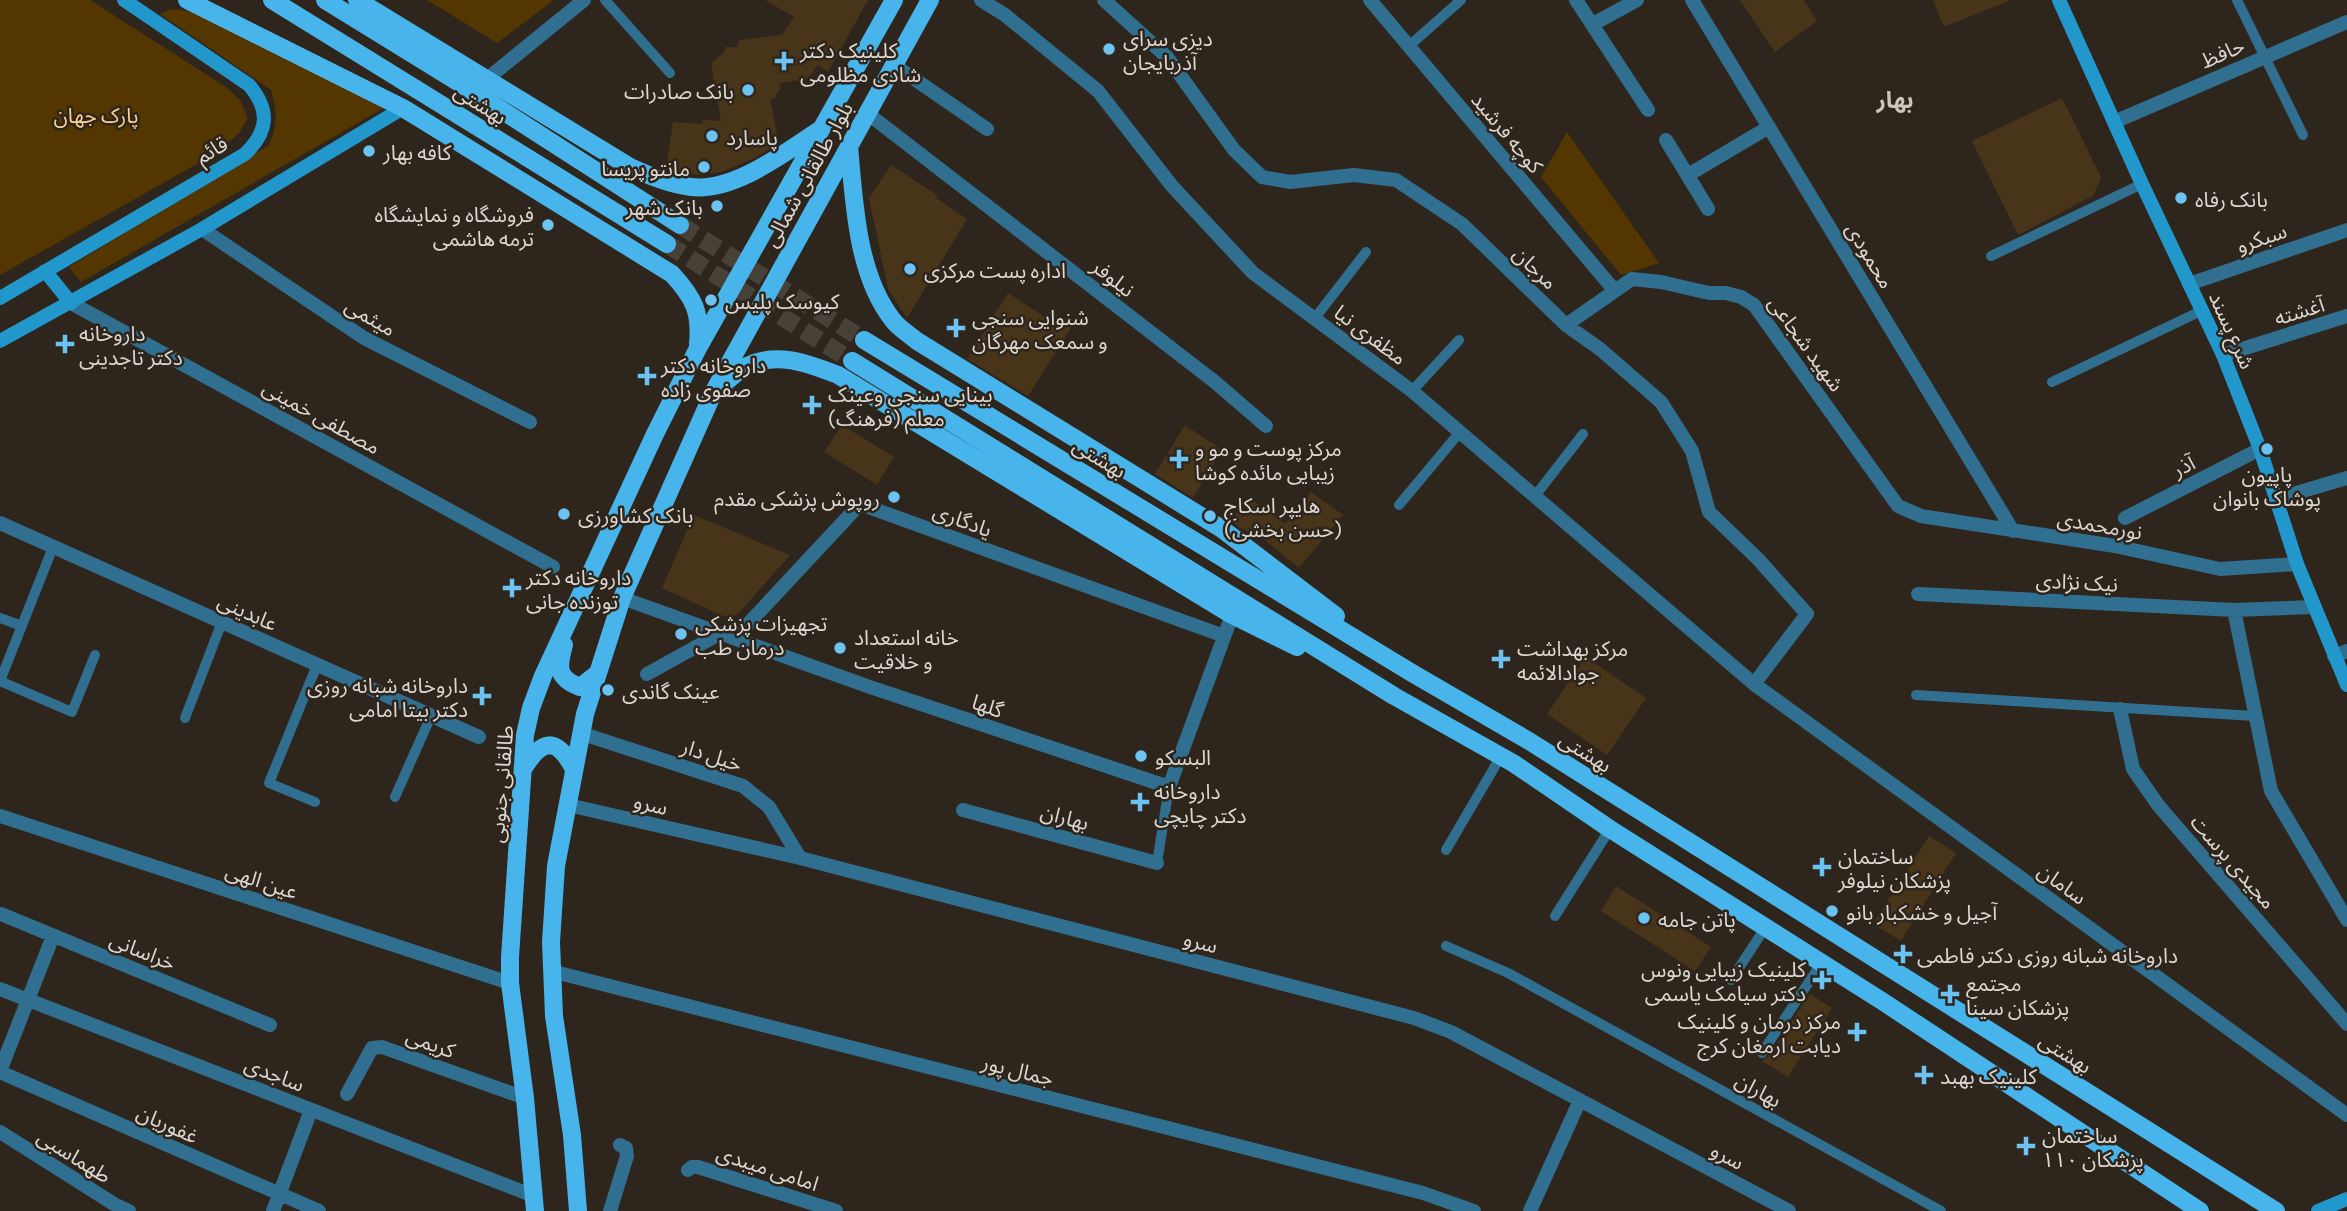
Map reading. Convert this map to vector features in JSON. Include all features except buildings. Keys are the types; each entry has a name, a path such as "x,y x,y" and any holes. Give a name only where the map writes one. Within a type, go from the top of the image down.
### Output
{"main road":[{"name":"قائم","path":"0,298 245,154 257,143 263,129 264,113 260,98 249,85 124,0"},
{"path":"187,0 403,108 672,274 686,289 696,307 700,324 698,348"},
{"name":"بهشتى","path":"272,0 667,244"},
{"name":"بهشتى","path":"325,0 680,225"},
{"path":"357,0 630,167 657,180 694,187 725,183 751,172 821,130"},
{"name":"بلوار طالقانی شمالی","path":"735,280 894,0"},
{"name":"بلوار طالقانی شمالی","path":"714,391 930,0"},
{"name":"شرع پسند","path":"2059,0 2141,184 2223,355 2260,449 2313,607 2340,653 2347,685"},
{"path":"0,341 202,229 403,108"},
{"path":"849,146 854,199 867,270 876,294 893,321 917,341 1222,529 1412,673"},
{"path":"45,271 71,303"},
{"name":"طالقانی جنوبی","path":"535,1203 510,983 521,773 531,708 543,676 654,434 735,280"},
{"name":"بهشتى","path":"864,340 1412,673 1529,741 2276,1211"},
{"path":"578,1211 572,1135 554,1016 551,971 556,866 580,733 622,598 714,391 747,366 768,360 789,359 838,375 1232,615 1394,696"},
{"path":"852,361 1394,696 1501,756 1609,829 1822,962 2200,1211"},
{"path":"575,605 561,657 562,676 569,683 580,687 598,673"},
{"path":"521,773 533,753 552,745 563,750 574,769"},
{"path":"2318,1211 2347,1199"}],"street":[{"path":"487,79 584,0"},
{"name":"مظفری نیا","path":"981,0 1005,15 1098,91 1172,186 1253,273 1412,391 1754,684"},
{"name":"مرجان","path":"1104,0 1167,57 1234,150 1262,177 1290,182 1354,175 1395,180 1462,224 1566,325 1600,349 1661,402 1692,451 1709,512 1758,559 1807,614 1754,684"},
{"name":"كوچه فرشيد","path":"1370,0 1615,291"},
{"path":"1576,0 1648,110"},
{"path":"1593,24 1637,0"},
{"name":"محمودی","path":"1692,0 2013,531"},
{"name":"حافظ","path":"2114,122 2347,22"},
{"path":"894,65 987,130"},
{"name":"نیلوفر","path":"867,113 1215,382 1266,426"},
{"path":"1688,175 1769,127"},
{"path":"1666,140 1708,209"},
{"name":"میثمی","path":"202,229 364,338 530,422"},
{"name":"سبکرو","path":"2189,284 2347,230"},
{"name":"شهید شجاعی","path":"1566,325 1632,279 1741,297 1754,304 1898,506"},
{"name":"مصطفی خمینی","path":"71,303 553,567"},
{"name":"آغشته","path":"2223,355 2347,316"},
{"name":"آذر","path":"2125,518 2260,449"},
{"path":"2276,499 2347,478"},
{"name":"یادگاری","path":"728,635 860,504 1224,636"},
{"name":"نورمحمدی","path":"1898,506 1921,516 2115,546 2220,569 2297,565"},
{"name":"عابدینی","path":"0,523 479,737"},
{"name":"نیک نژادی","path":"1918,594 2234,610 2313,607"},
{"name":"گلها","path":"622,598 856,682 1169,787"},
{"path":"2234,610 2271,791 2347,920"},
{"path":"1169,787 1232,615"},
{"path":"647,674 728,635"},
{"name":"سامان","path":"1754,684 2347,1115"},
{"name":"مجیدی پرست","path":"2120,709 2133,769 2158,805 2347,1024"},
{"name":"خیل دار","path":"580,733 743,786 769,807 800,858"},
{"name":"سرو","path":"568,805 800,858 1414,1018 1451,1032 1789,1211"},
{"name":"بهاران","path":"963,810 1157,863"},
{"name":"عین الهی","path":"0,816 510,983"},
{"name":"خراسانی","path":"1,914 270,1025"},
{"path":"0,1071 53,936"},
{"name":"جمال پور","path":"551,971 1423,1193 1474,1211"},
{"name":"ساجدی","path":"0,989 312,1110 535,1203"},
{"name":"کریمی","path":"347,1094 372,1048 382,1047 525,1098"},
{"name":"غفوریان","path":"0,1071 319,1211"},
{"path":"1530,1211 1580,1100"},
{"path":"273,1211 312,1110"},
{"name":"طهماسبی","path":"0,1132 129,1211"},
{"path":"610,1211 627,1156 623,1147"},
{"name":"امامی میبدی","path":"688,1170 698,1167 836,1211"}],"lane":[{"path":"605,0 670,73"},
{"path":"1409,46 1461,0"},
{"path":"2237,0 2303,135"},
{"path":"1991,256 2141,184"},
{"path":"1315,318 1366,252"},
{"path":"2052,382 2202,311"},
{"path":"1412,391 1459,340"},
{"path":"1399,505 1460,432"},
{"path":"1535,496 1583,435"},
{"path":"53,547 0,681 72,712 95,655"},
{"path":"0,618 22,626"},
{"path":"185,718 222,622"},
{"path":"316,802 269,783 317,665"},
{"path":"1916,695 2254,716"},
{"path":"395,797 430,716"},
{"path":"1446,850 1501,756"},
{"path":"1157,863 1169,787"},
{"path":"1555,916 1609,829"},
{"path":"1731,980 1765,928"},
{"name":"بهاران","path":"1446,946 1508,973 1941,1211"},
{"path":"1762,1053 1822,962"}],"green space":[{"name":"پارک جهان","path":"0,0 90,0 226,87 240,100 248,118 239,133 220,151 0,275"},
{"path":"427,0 554,0 497,43"},
{"path":"172,9 196,12 389,105 81,282 69,267 269,145 272,138 276,118 271,90 160,14"},
{"path":"1567,132 1659,263 1621,275 1541,177"}],"tunnel":[{"path":"680,225 864,340"},
{"path":"667,244 852,361"}],"place":[{"name":"دیزی سرای آذربایجان","path":"1109,49"},
{"name":"کلینیک دکتر شادی مظلومی","path":"784,61"},
{"name":"بانک صادرات","path":"748,90"},
{"name":"پاسارد","path":"712,136"},
{"name":"کافه بهار","path":"369,151"},
{"name":"مانتو پریسا","path":"704,167"},
{"name":"بانک رفاه","path":"2181,198"},
{"name":"بانک شهر","path":"717,206"},
{"name":"فروشگاه و نمايشگاه ترمه هاشمى","path":"548,225"},
{"name":"اداره پست مرکزی","path":"910,269"},
{"name":"کیوسک پلیس","path":"711,300"},
{"name":"شنوایی سنجی و سمعک مهرگان","path":"956,328"},
{"name":"داروخانه دکتر تاجدینی","path":"65,344"},
{"name":"داروخانه دکتر صفوی زاده","path":"647,376"},
{"name":"بینایی سنجی وعینک معلم (فرهنگ)","path":"812,405"},
{"name":"پاپیون پوشاک بانوان","path":"2267,449"},
{"name":"مرکز پوست و مو و زیبایی مائده کوشا","path":"1179,459"},
{"name":"روپوش پزشکی مقدم","path":"894,497"},
{"name":"بانک کشاورزی","path":"564,514"},
{"name":"هایپر اسکاج (حسن بخشی)","path":"1210,516"},
{"name":"داروخانه دکتر توزنده جانی","path":"512,588"},
{"name":"تجهیزات پزشکی درمان طب","path":"681,634"},
{"name":"خانه استعداد و خلاقیت","path":"840,648"},
{"name":"مرکز بهداشت جوادالائمه","path":"1501,659"},
{"name":"عینک گاندی","path":"608,690"},
{"name":"داروخانه شبانه روزی دکتر بیتا امامی","path":"482,696"},
{"name":"البسکو","path":"1141,756"},
{"name":"داروخانه دکتر چایچی","path":"1140,802"},
{"name":"ساختمان پزشکان نیلوفر","path":"1822,867"},
{"name":"آجیل و خشکبار بانو","path":"1832,911"},
{"name":"پاتن جامه","path":"1644,918"},
{"name":"داروخانه شبانه روزی دکتر فاطمی","path":"1903,954"},
{"name":"کلینیک زیبایی ونوس دکتر سیامک یاسمی","path":"1822,980"},
{"name":"مجتمع پزشکان سینا","path":"1950,994"},
{"name":"مرکز درمان و کلینیک دیابت ارمغان کرج","path":"1857,1032"},
{"name":"کلینیک بهبد","path":"1924,1075"},
{"name":"ساختمان پزشکان ۱۱۰","path":"2026,1146"}],"district":[{"name":"بهار","path":"1895,99"}]}
